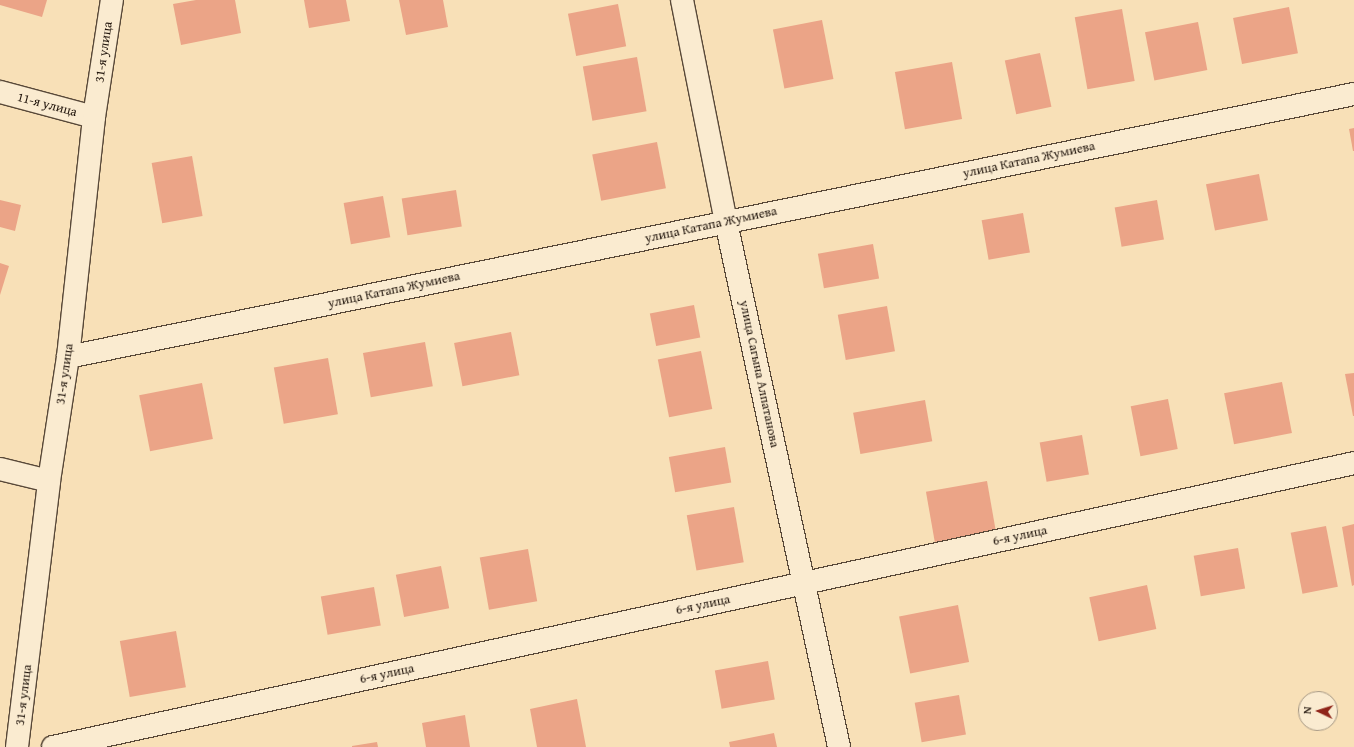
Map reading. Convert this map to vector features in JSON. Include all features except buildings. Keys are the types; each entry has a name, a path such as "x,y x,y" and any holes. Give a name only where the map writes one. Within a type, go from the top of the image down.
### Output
{"street":[{"name":"31-я улица","path":"17,747 49,481 68,357 94,118 112,0"},
{"name":"улица Сагына Алпатанова","path":"682,0 726,222 840,747"},
{"name":"11-я улица","path":"0,92 94,118"},
{"name":"улица Катапа Жумиева","path":"68,357 1354,94"},
{"name":"6-я улица","path":"53,747 1354,463"},
{"path":"0,469 49,481"}]}
